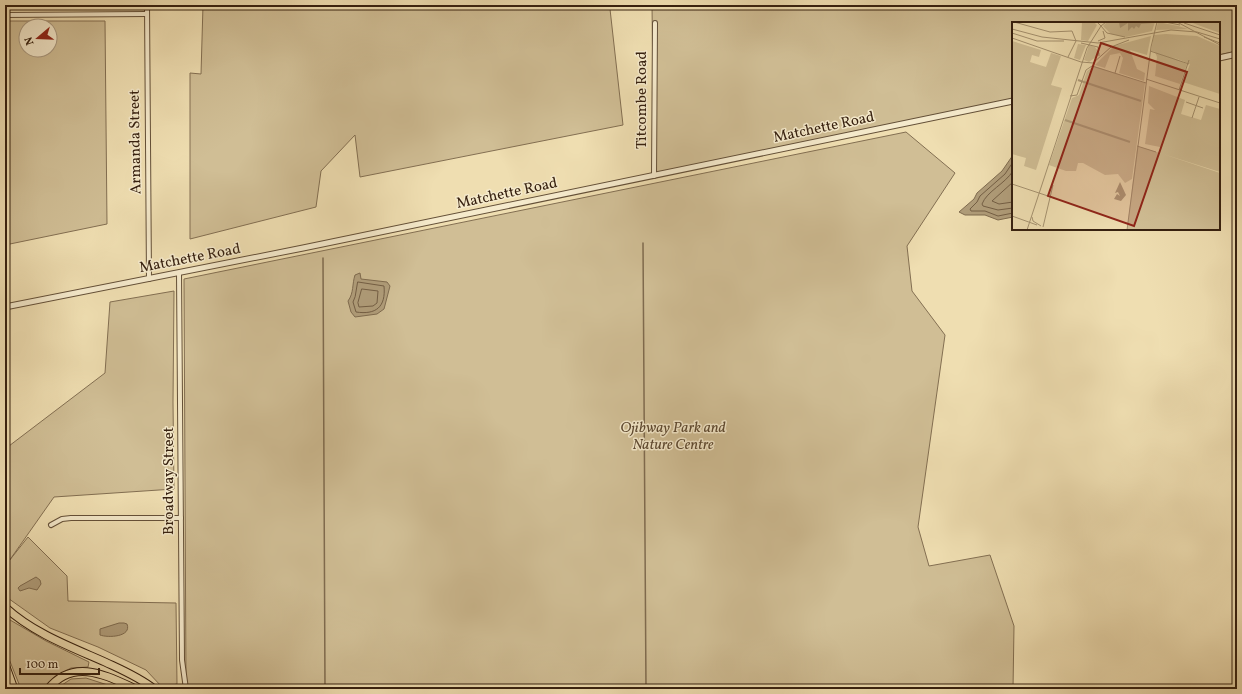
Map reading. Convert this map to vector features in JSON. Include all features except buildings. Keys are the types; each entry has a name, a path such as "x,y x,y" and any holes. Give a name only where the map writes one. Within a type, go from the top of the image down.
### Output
{"highway":[{"path":"5,608 38,631 129,673 154,689"},
{"path":"5,664 14,689"},
{"path":"48,689 61,677 82,671 104,675 136,689"}],"street":[{"name":"Armanda Street","path":"147,5 149,279"},
{"path":"5,15 147,14"},
{"name":"Titcombe Road","path":"654,176 655,23"},
{"path":"1220,58 1237,54"},
{"name":"Matchette Road","path":"5,307 654,176 1012,100"},
{"name":"Broadway Street","path":"179,273 182,660 186,689"},
{"path":"51,525 62,519 72,518 181,518"}],"green space":[{"path":"5,5 82,5 82,9 5,7"},
{"path":"203,5 621,5 610,9 623,125 360,177 355,135 321,171 316,207 190,239 190,73 201,74"},
{"path":"652,5 1237,5 1237,51 1220,55 1220,22 1012,22 1012,99 654,176"},
{"path":"5,21 18,21 18,58 58,58 58,21 105,21 107,224 5,245"},
{"name":"Ojibway Park and Nature Centre","path":"906,132 955,173 907,246 912,291 945,335 918,527 929,566 990,555 1014,626 1013,689 189,689 186,685 184,279"},
{"path":"174,291 174,489 54,497 9,561 28,537 67,576 68,601 176,603 177,684 162,687 146,670 98,647 50,628 5,596 5,449 105,373 110,302"},
{"path":"5,617 46,641 89,662 88,667 71,668 54,677 43,689 21,689 5,649"},
{"path":"86,678 120,689 56,689 71,679"}],"water":[{"path":"1012,156 1012,217 998,220 985,215 965,215 959,212 974,199 977,193 1002,171"},
{"path":"360,273 361,279 387,282 390,286 384,309 377,314 355,317 351,312 348,301 351,295 355,275"},
{"path":"36,577 40,580 41,584 37,590 29,588 20,591 18,588 20,586"},
{"path":"119,623 127,624 128,628 123,634 118,636 100,635 100,629"}],"waterway":[{"path":"643,243 646,689"},
{"path":"323,258 325,689"}]}
